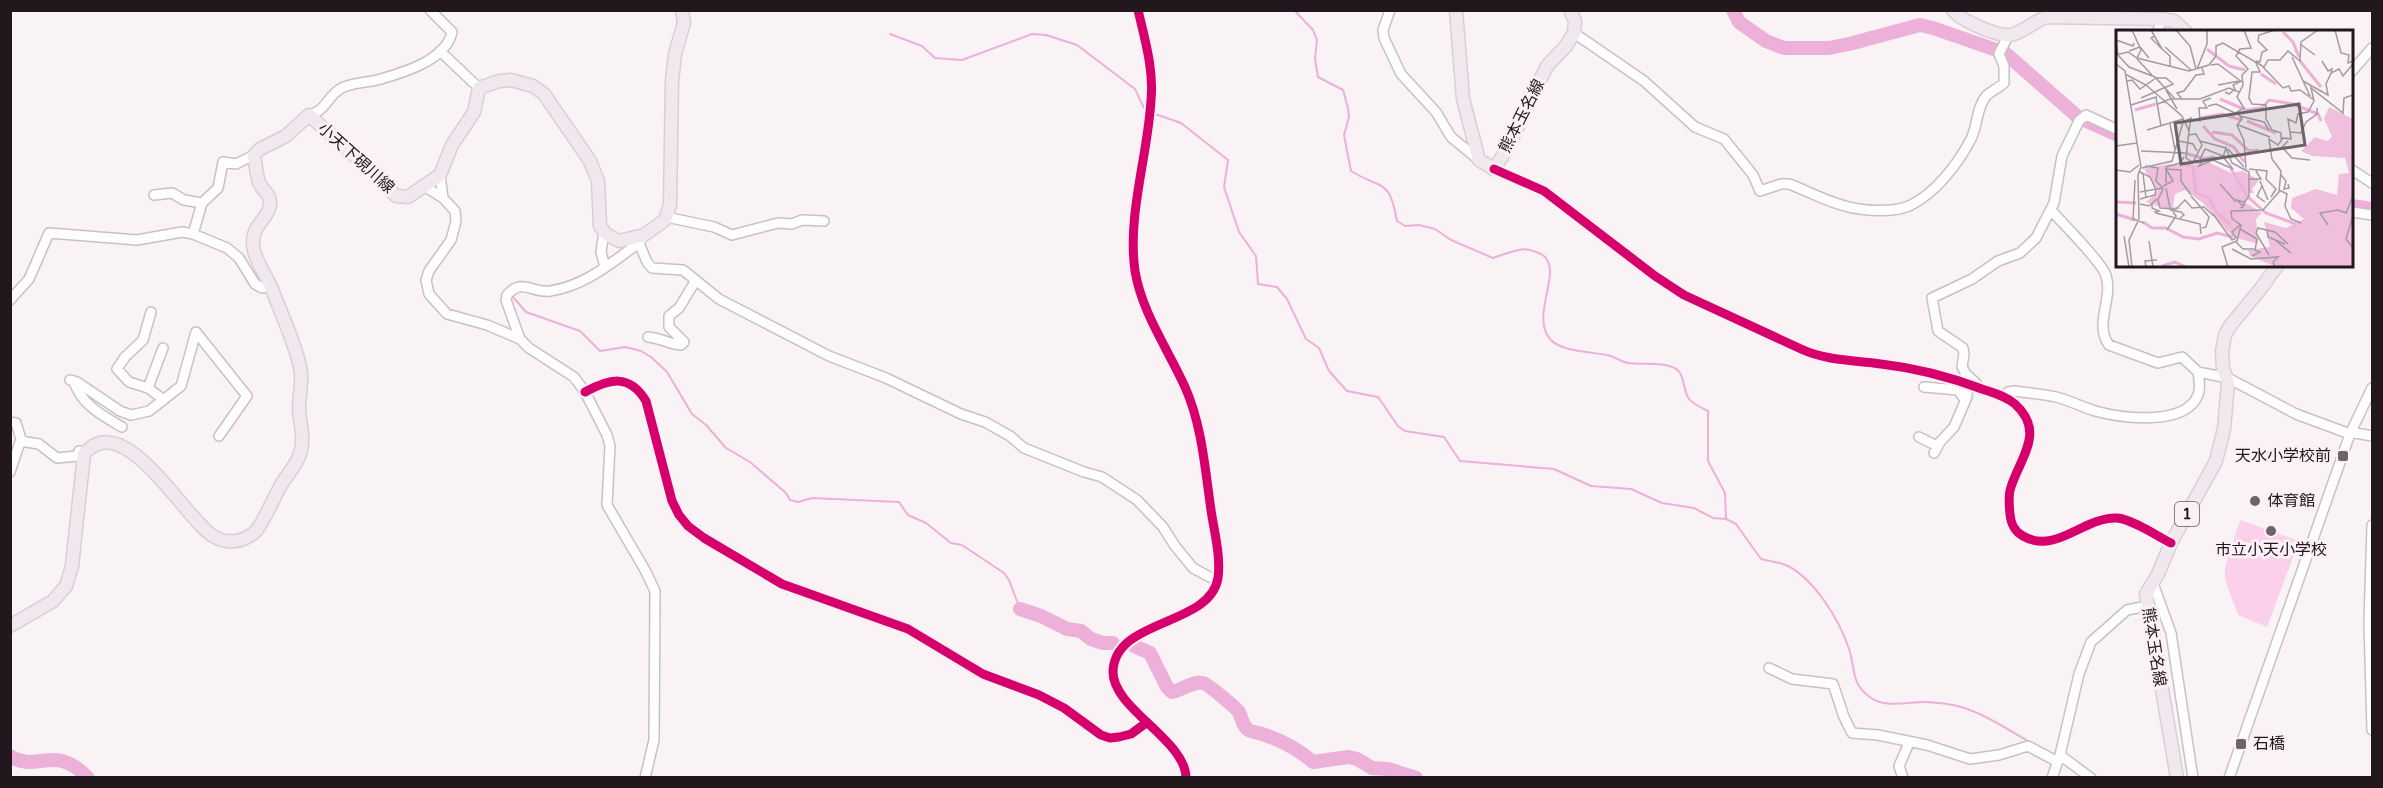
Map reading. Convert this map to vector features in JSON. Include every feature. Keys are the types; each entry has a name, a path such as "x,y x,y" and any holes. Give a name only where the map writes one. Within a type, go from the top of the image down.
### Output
{"main road":[{"path":"440,175 452,145 474,112 479,88 499,81 511,80 533,86 544,94 590,161 598,182 600,226 604,232 619,241 642,239 665,220 670,205 672,81 675,54 684,23 682,10"},
{"name":"熊本玉名線","path":"1456,10 1463,99 1479,160 1494,169 1508,149 1547,66 1566,46 1574,33"},
{"path":"1570,10 1575,21 1574,33"},
{"path":"1953,10 1957,16 2008,36 2018,33 2046,13 2159,25 2174,21 2184,30"},
{"name":"小天下硯川線","path":"254,155 260,149 286,136 309,116 378,177 396,196 408,197 440,175"},
{"path":"10,626 53,601 66,586 72,566 84,454 91,446 104,441 112,442 143,462 212,536 227,542 240,541 256,531 300,455 303,437 299,408 301,372 270,286 256,255 253,241 257,225 268,214 270,205 270,196 259,184 254,155"},
{"name":"熊本玉名線","path":"2177,777 2146,594 2170,543 2216,461 2224,429 2228,378 2223,368 2222,352 2225,335 2276,267"}],"street":[{"path":"309,116 327,104 340,89 381,79 422,63 440,51 450,40 452,32 430,10"},
{"path":"1138,10 1147,43 1152,99 1134,231 1135,270 1140,294 1194,408 1216,545 1217,581 1209,595 1198,605 1131,640 1119,650 1114,661 1113,676 1118,690 1181,759 1186,777"},
{"path":"1390,10 1383,30 1384,38 1401,74 1436,112 1452,137 1479,160"},
{"path":"1574,33 1644,81 1695,127 1724,139 1753,175 1760,191 1781,184 1789,184 1847,207 1884,210 1899,209 1910,205 1949,173 1972,137 1979,107 1987,95 2004,82 2001,51 2008,36"},
{"path":"2353,70 2373,48"},
{"path":"440,51 479,88"},
{"path":"1979,388 1962,367 1963,348 1938,331 1932,298 1972,279 1998,261 2026,248 2036,238 2051,210 2062,156 2086,115 2116,129"},
{"path":"193,234 202,203 218,188 223,162 236,164 254,155"},
{"path":"1494,169 1544,191 1655,276 1684,295 1816,356 1882,364 1968,383 2004,397 2023,413 2028,423 2030,437 2029,446 2009,494 2015,531 2037,542 2052,541 2092,524 2119,518 2170,543"},
{"path":"2353,171 2373,183"},
{"path":"440,175 444,198"},
{"path":"424,186 444,198 455,212 456,220 451,240 429,271 426,280 429,294 447,314 487,325 520,339 529,348 574,378 585,392 607,435 610,446 607,505 655,591 654,740 645,777"},
{"path":"154,195 172,193 184,200 202,203"},
{"path":"2051,210 2105,274 2109,290 2103,329 2104,338 2109,345 2158,363 2182,357 2198,372 2228,378 2296,414 2350,433 2373,436"},
{"path":"2353,212 2373,215"},
{"path":"666,217 714,227 732,235 778,222 792,224 802,220 824,221"},
{"path":"10,300 29,279 49,233 137,240 182,232 193,234 227,248 243,263 255,284 262,288 270,286"},
{"path":"604,232 601,252 604,267"},
{"path":"520,339 506,300 507,294 512,289 518,286 548,292 587,280 642,239 647,262 652,268 683,270 719,299 829,356 886,378 961,414 985,422 1010,436 1024,448 1102,477 1137,500 1163,527 1193,568 1217,581"},
{"path":"648,337 658,338 672,345 681,345 684,342 669,327 669,316 679,308 696,280"},
{"path":"151,312 143,340 125,357 117,369 129,382 148,388 160,397 161,402"},
{"path":"122,427 90,406 78,393 72,380 120,411 130,415 149,411 181,386 196,333 247,396 219,436"},
{"path":"148,388 163,348"},
{"path":"2004,397 2008,392 2014,391 2055,397 2095,411 2127,418 2165,416 2185,409 2193,403 2199,389 2198,372"},
{"path":"585,392 604,382 616,380 633,386 641,393 646,401 666,481 679,515 688,526 704,538 758,571 782,584 908,629 983,674 1040,695 1064,708 1101,735 1110,738 1131,734 1146,723"},
{"path":"1919,436 1936,450 1954,427 1965,400 1968,383"},
{"path":"1924,387 1958,390 1965,400"},
{"path":"2229,777 2350,433 2373,388"},
{"path":"10,422 16,423 19,427 21,441 10,472"},
{"path":"21,441 39,444 57,458 76,456 79,451"},
{"path":"2373,525 2369,623 2373,730"},
{"path":"2153,583 2171,633 2193,777"},
{"path":"2052,777 2059,759 2079,674 2091,642 2127,610 2147,606"},
{"path":"1769,668 1792,679 1833,684 1852,733 1878,735 1928,745 1970,759 1999,755 2028,746 2059,759 2091,777"},
{"path":"1903,777 1899,765 1909,743"}],"shaded area":[{"path":"2240,520 2299,541 2267,627 2238,615 2225,580 2225,567"}],"waterway":[{"path":"1294,10 1313,30 1317,40 1315,59 1318,77 1343,90 1349,117 1344,135 1351,171 1387,191 1391,197 1397,221 1405,226 1419,225 1435,229 1451,240 1493,258 1522,249 1541,254 1548,261 1550,270 1543,318 1545,329 1550,339 1561,347 1610,356 1633,364 1664,365 1679,371 1689,399 1708,411 1708,461 1725,493 1726,519"},
{"path":"1733,10 1739,22 1766,41 1784,48 1829,48 1920,25 1933,28 2005,53 2078,117 2116,134"},
{"path":"890,34 922,46 935,58 962,60 1032,34 1046,35 1077,45 1135,89 1147,110"},
{"path":"1152,113 1181,123 1228,160 1224,187 1239,232 1256,256 1258,284 1277,287 1287,299 1306,339 1319,348 1329,371 1347,391 1378,397 1398,426 1405,431 1444,437 1460,461 1554,469 1591,486 1631,489 1662,503 1694,508 1713,518 1726,519 1736,524 1761,559 1788,566 1798,572 1817,591 1833,614 1845,638 1860,687 1871,698 1890,704 1925,702 1959,706 1988,718 2039,747"},
{"path":"2353,206 2372,209"},
{"path":"513,297 526,312 580,331 600,351 625,347 641,351 651,357 667,372 692,414 706,425 726,448 750,462 786,493 790,500 798,502 812,498 899,502 908,515 926,523 951,543 962,545 1004,573 1020,609"},
{"path":"1020,609 1067,629 1081,631 1091,639 1113,643"},
{"path":"1134,646 1150,653 1167,687 1172,692 1195,683 1206,684 1239,712 1247,729 1272,737 1313,762 1348,757 1357,759 1372,768 1388,769 1416,778"},
{"path":"10,756 29,762 55,760 65,762 76,767 88,778"}],"cycle path":[{"path":"1138,10 1148,55 1152,89 1134,228 1135,271 1143,302 1185,387 1195,416 1205,463 1219,570 1211,594 1198,606 1129,641 1117,654 1113,672 1116,686 1124,699 1175,751 1183,764 1186,778"},
{"path":"1494,169 1544,191 1655,276 1684,295 1801,349 1831,358 1933,373 1995,393 2011,401 2024,414 2030,435 2009,497 2012,524 2023,536 2035,541 2047,541 2105,519 2117,518 2137,525 2171,543"},
{"path":"585,392 602,384 618,381 626,382 639,392 646,401 672,501 688,526 704,538 782,584 908,629 983,674 1039,695 1064,708 1101,735 1110,738 1131,734 1146,723"}],"place":[{"name":"天水小学校前","path":"2343,456"},
{"name":"体育館","path":"2255,501"},
{"name":"市立小天小学校","path":"2271,531"},
{"name":"石橋","path":"2241,744"}]}
